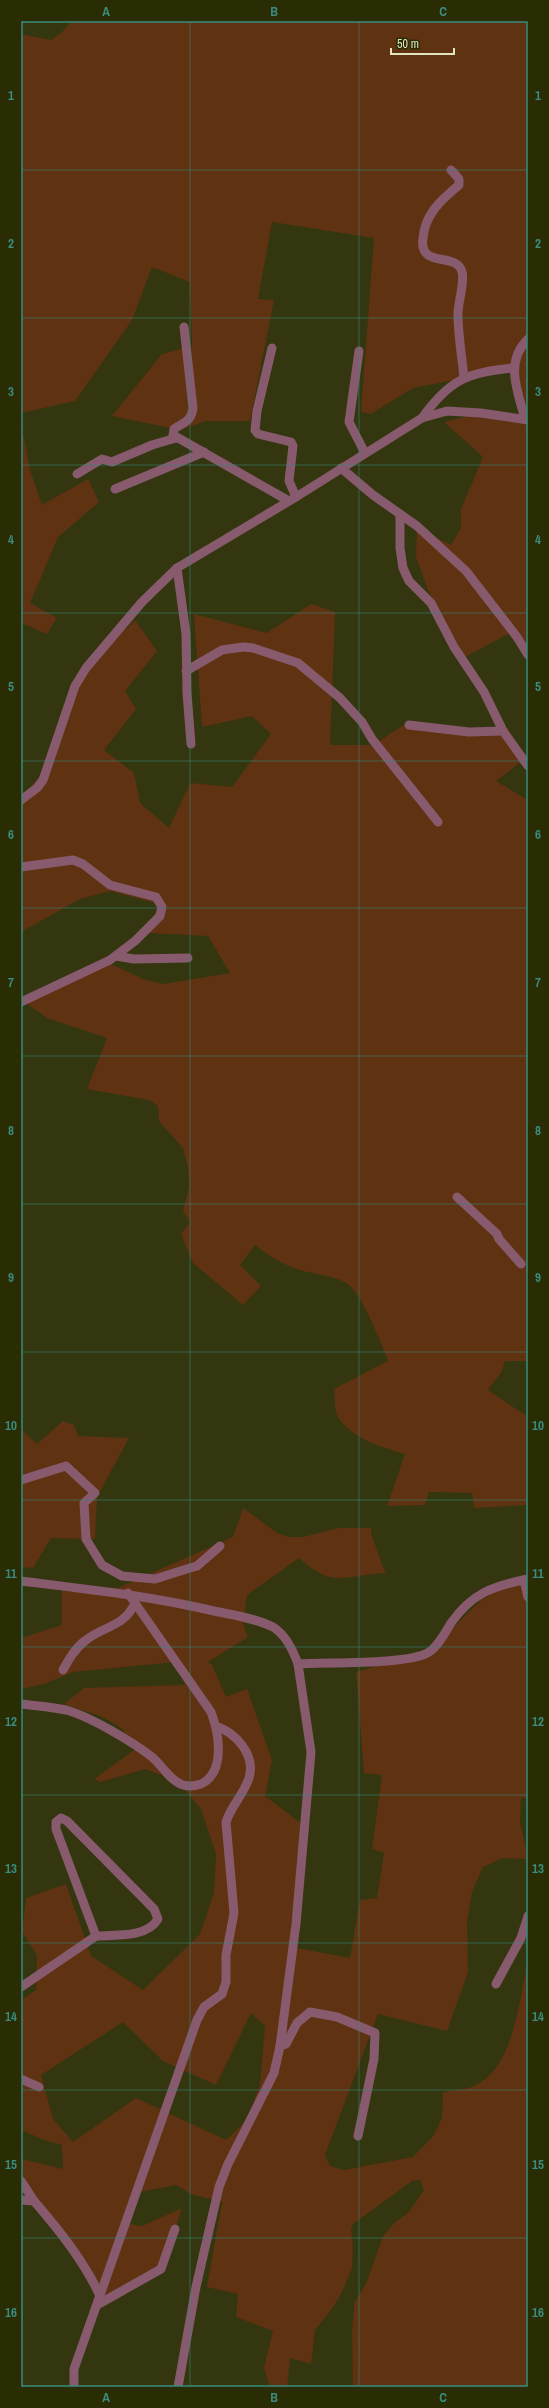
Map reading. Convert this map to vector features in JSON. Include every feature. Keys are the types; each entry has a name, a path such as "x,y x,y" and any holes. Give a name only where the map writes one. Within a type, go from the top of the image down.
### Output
{"street":[{"path":"452,170 459,179 459,185 428,216 423,242 424,251 428,255 457,264 462,270 463,278 458,299 458,317 464,378"},
{"path":"184,327 193,408 192,417 187,422 174,429 173,435 176,438 293,499"},
{"path":"21,800 37,788 43,780 75,686 86,668 142,602 177,568 293,499 422,418 447,411 481,413 527,420 513,368 517,352 528,340"},
{"path":"272,348 257,411 255,430 258,434 291,442 294,446 289,481 293,499"},
{"path":"359,351 349,422 365,453"},
{"path":"422,418 448,386 464,378 513,368"},
{"path":"77,474 102,459 112,462 152,445 176,438"},
{"path":"115,489 204,452"},
{"path":"341,468 417,526 466,571 517,637 528,655"},
{"path":"400,514 400,548 406,575 431,603 450,641 484,692 502,731 528,766"},
{"path":"177,568 186,634 186,671 191,744"},
{"path":"186,671 222,650 238,647 253,648 298,664 340,698 362,722 372,739 438,822"},
{"path":"409,725 469,732 502,731"},
{"path":"21,867 73,860 83,864 110,884 158,898 162,907 160,916 135,942 116,956 87,972 21,1002"},
{"path":"116,956 134,959 188,958"},
{"path":"457,1197 497,1234 499,1239 521,1264"},
{"path":"21,1480 66,1466 95,1492 84,1503 86,1539 102,1565 122,1576 155,1579 197,1566 220,1546"},
{"path":"298,1664 398,1660 422,1656 436,1646 468,1602 490,1589 526,1580 528,1597"},
{"path":"21,1581 128,1593 181,1602 273,1628 287,1641 298,1664 311,1752 296,1924 280,2046 274,2073 228,2164 219,2187 197,2279 178,2387"},
{"path":"21,1704 67,1710 84,1716 152,1757 176,1781 192,1787 206,1781 215,1769 218,1754 216,1726 211,1712 128,1593"},
{"path":"63,1670 77,1648 87,1639 127,1617 135,1603"},
{"path":"73,2387 74,2369 197,2020 204,2007 222,1994 226,1982 226,1954 234,1913 226,1822 230,1809 249,1778 250,1768 241,1742 229,1731 216,1726"},
{"path":"21,1986 96,1936 145,1930 155,1923 157,1912 67,1820 61,1818 56,1822 56,1829 96,1936"},
{"path":"496,1984 521,1938 528,1916"},
{"path":"280,2046 286,2044 296,2024 310,2012 337,2017 375,2033 374,2059 358,2136"},
{"path":"21,2079 39,2088"},
{"path":"21,2181 34,2201 86,2268 98,2300"},
{"path":"21,2200 34,2201"},
{"path":"98,2300 161,2269 175,2230"}],"shaded area":[{"path":"72,21 528,21 528,653 512,632 463,658 428,590 416,557 417,528 451,545 461,528 461,509 483,457 444,422 481,413 522,416 511,369 413,388 371,414 361,412 374,238 272,222 258,299 274,300 250,421 206,421 180,430 112,416 162,354 192,346 190,282 152,267 132,320 75,401 21,413 21,34 51,40 61,33"},
{"path":"21,422 30,470 42,505 88,479 99,502 58,537 30,603 57,618 47,634 21,623"},
{"path":"311,604 335,612 330,745 373,745 407,723 442,729 508,728 522,761 496,781 528,800 528,1361 505,1361 502,1371 488,1390 528,1417 528,1505 474,1508 472,1493 429,1492 425,1505 387,1506 405,1454 377,1445 359,1437 344,1425 338,1417 335,1407 334,1389 388,1361 371,1320 360,1299 349,1285 344,1282 338,1279 306,1272 288,1266 255,1245 240,1265 261,1286 243,1305 193,1263 181,1234 190,1222 183,1211 189,1187 188,1168 183,1148 159,1121 158,1106 149,1100 87,1089 107,1038 47,1018 23,1001 109,963 143,979 163,984 230,973 208,936 149,933 158,904 110,891 80,899 21,932 21,797 42,774 84,670 135,620 157,651 125,691 136,709 104,750 134,773 140,803 169,828 190,783 232,787 271,734 252,716 202,727 194,614 267,633"},
{"path":"63,1421 74,1425 78,1436 129,1438 97,1497 95,1539 51,1538 33,1568 21,1567 21,1429 37,1444"},
{"path":"243,1508 277,1533 289,1537 303,1537 338,1528 371,1528 371,1533 386,1575 382,1573 346,1578 329,1577 310,1567 299,1558 247,1595 243,1624 248,1637 208,1662 212,1665 226,1697 247,1689 272,1760 265,1796 302,1824 297,1948 350,1958 360,1900 377,1898 384,1853 372,1849 382,1775 364,1773 356,1672 431,1650 480,1601 506,1584 528,1578 528,1799 521,1797 520,1823 528,1859 503,1858 483,1867 472,1892 467,1922 468,1972 447,2031 378,2014 325,2155 330,2166 344,2170 413,2157 434,2135 442,2118 443,2092 464,2089 476,2085 489,2076 499,2063 507,2048 513,2031 528,1962 528,2387 353,2387 352,2329 355,2301 366,2284 383,2236 394,2223 408,2213 424,2190 420,2180 412,2181 353,2224 351,2228 353,2248 352,2268 343,2290 334,2306 315,2330 311,2364 290,2358 287,2387 270,2387 264,2368 273,2331 236,2317 238,2294 207,2287 222,2202 191,2194 176,2185 140,2192 130,2224 142,2226 182,2208 163,2266 98,2301 79,2263 21,2189 21,2159 63,2169 62,2145 44,2140 21,2130 21,2000 36,1990 37,1955 22,1932 26,1898 66,1884 91,1956 143,1990 200,1934 214,1893 216,1854 201,1809 178,1781 145,1769 100,1782 94,1779 137,1748 121,1728 103,1717 64,1704 84,1688 185,1685 175,1662 73,1672 44,1684 21,1689 21,1638 62,1625 62,1586 118,1588 233,1537","holes":["251,2013 265,2026 260,2085 246,2121 226,2140 136,2098 73,2142 53,2119 41,2075 123,2022 163,2061 216,2085"]}]}
